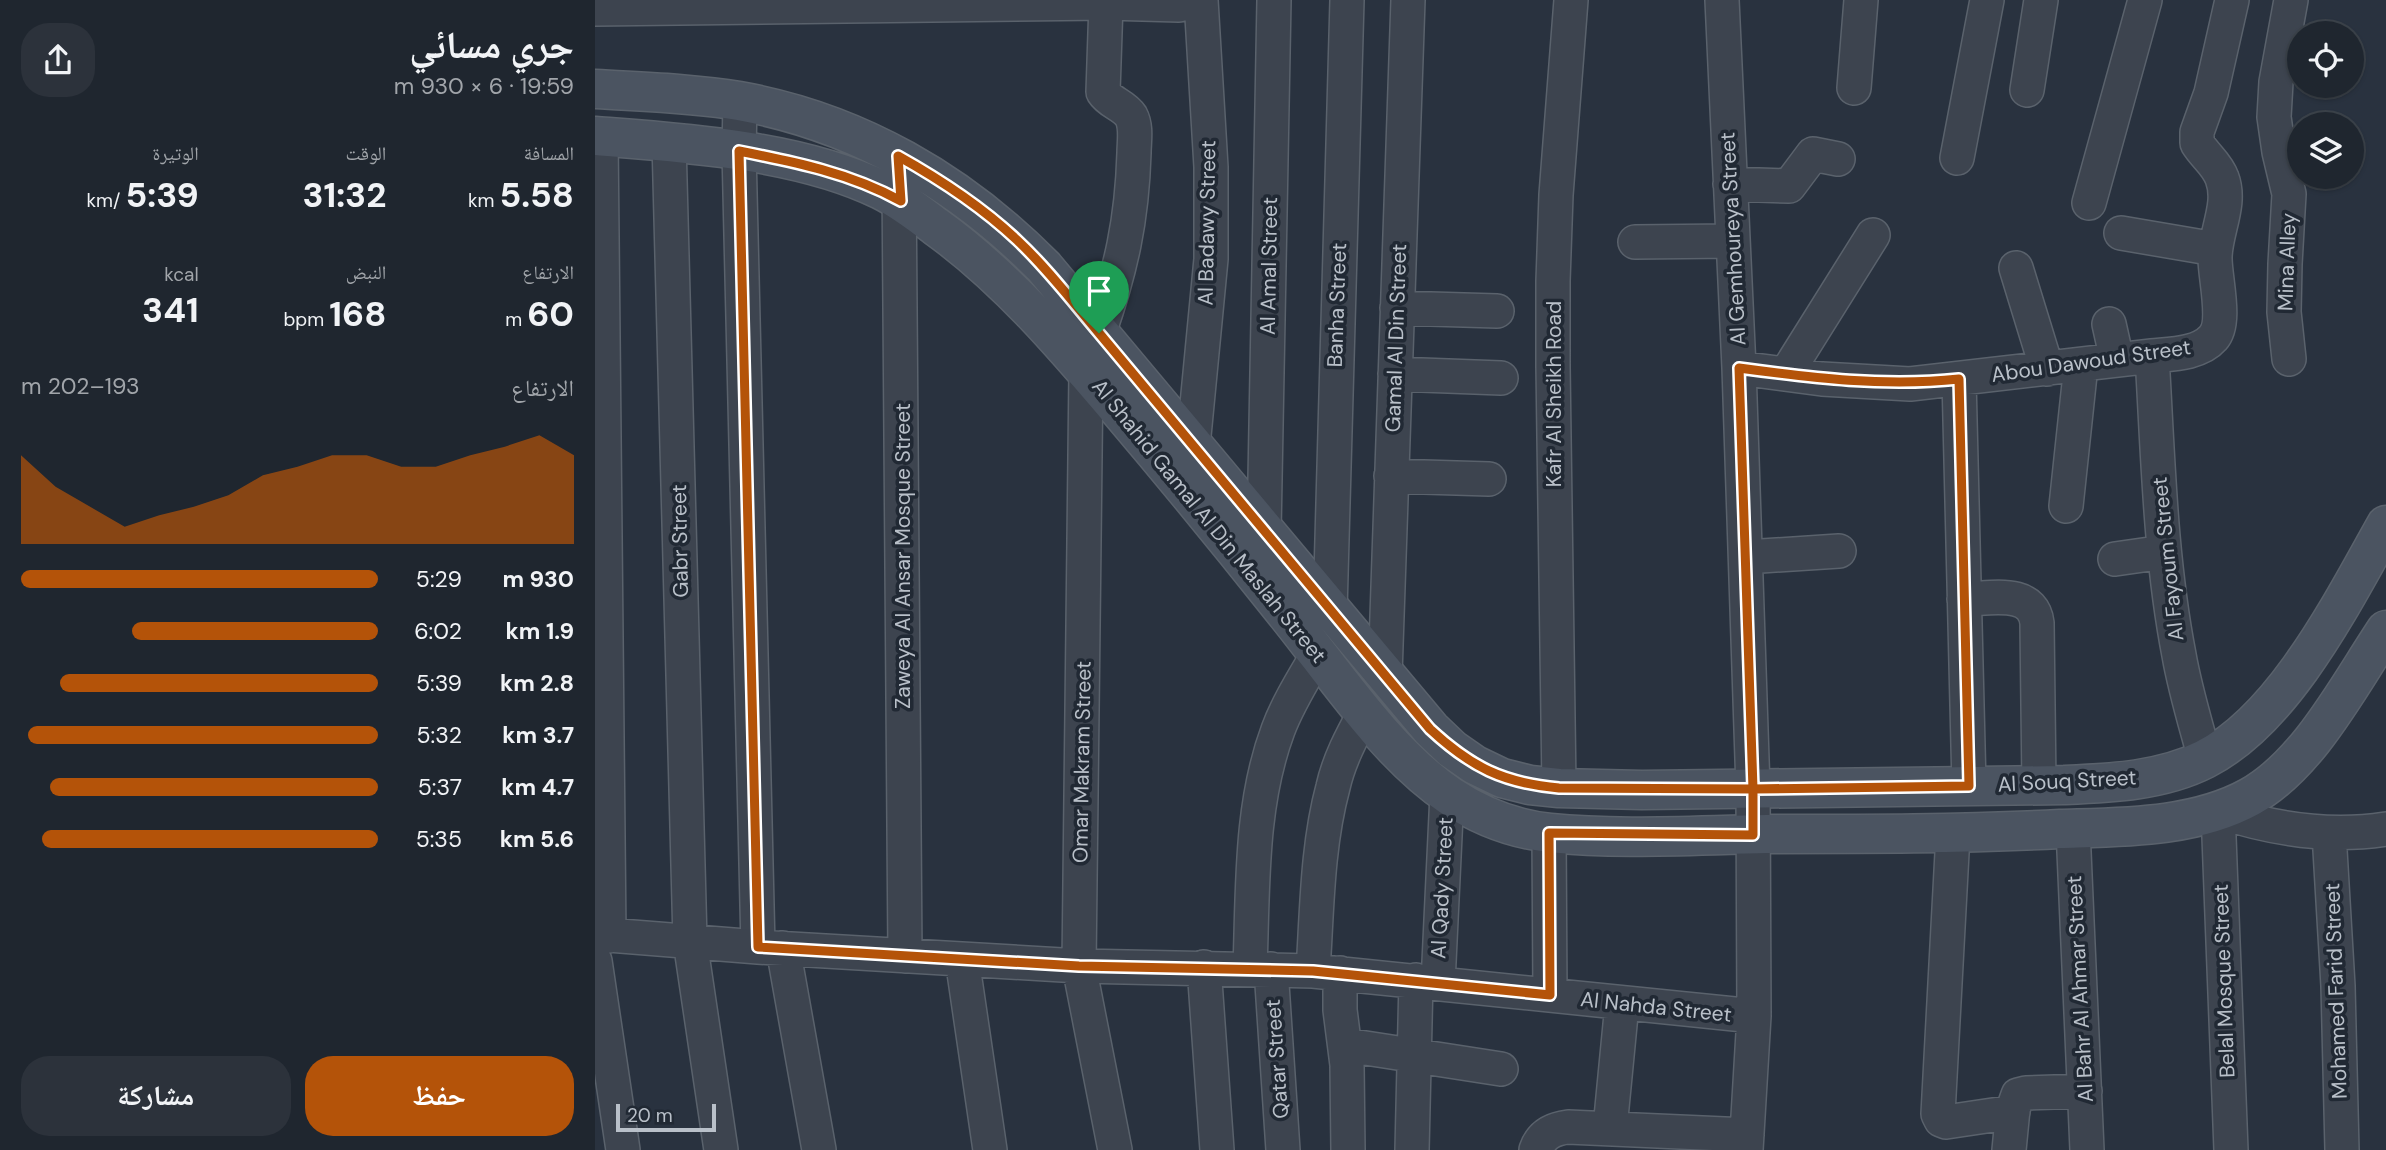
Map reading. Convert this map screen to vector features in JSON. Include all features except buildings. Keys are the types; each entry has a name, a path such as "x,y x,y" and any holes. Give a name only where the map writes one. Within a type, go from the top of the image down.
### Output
{"street":[{"path":"595,9 1106,3 1179,5 1195,0"},
{"name":"Al Badawy Street","path":"1192,446 1211,259 1212,167 1201,0"},
{"name":"Al Amal Street","path":"1264,532 1274,0"},
{"name":"Banha Street","path":"1331,611 1347,0"},
{"name":"Gamal Al Din Street","path":"1385,675 1408,0"},
{"name":"Kafr Al Sheikh Road","path":"1559,788 1554,268 1556,195 1571,0"},
{"name":"Al Gemhoureya Street","path":"1722,0 1739,368 1753,789 1754,1016 1746,1142"},
{"path":"1854,88 1861,0"},
{"path":"1957,158 1987,0"},
{"path":"2027,90 2041,0"},
{"path":"2089,203 2145,0"},
{"name":"Abou Dawoud Street","path":"1739,368 1866,383 1910,384 2152,356 2187,351 2205,344 2214,337 2219,328 2215,249 2225,197 2223,179 2215,164 2197,143 2197,132 2211,93 2232,0"},
{"name":"Mina Alley","path":"2289,359 2284,300 2289,194 2274,117 2276,82 2291,0"},
{"path":"1099,333 1116,285 1128,235 1134,147 1130,114 1108,99 1103,92 1106,3"},
{"name":"Al Shahid Gamal Al Din Maslah Street","path":"595,89 669,93 740,102 823,124 898,156 961,194 1018,241 1044,267 1430,729 1475,765 1502,778 1559,788 1753,789"},
{"path":"740,102 739,151 771,948 819,1150"},
{"path":"598,136 600,944 623,1150"},
{"name":"Al Shahid Gamal Al Din Maslah Street","path":"598,136 739,151 794,162 852,178 901,201 987,268 1030,309 1086,371 1231,544 1364,712 1407,759 1447,794 1470,809 1505,825 1549,833 1753,835"},
{"name":"Gabr Street","path":"669,142 690,941 721,1150"},
{"path":"1730,184 1789,186 1813,154 1838,159"},
{"name":"Zaweya Al Ansar Mosque Street","path":"898,156 901,201 905,956"},
{"path":"2121,233 2215,249"},
{"path":"1786,374 1873,235"},
{"path":"1635,242 1732,241"},
{"path":"2016,268 2047,369"},
{"path":"1397,308 1497,312"},
{"path":"2109,324 2117,360"},
{"name":"Al Fayoum Street","path":"2152,356 2164,552 2179,656 2205,759"},
{"path":"2066,506 2081,365"},
{"name":"Omar Makram Street","path":"1086,371 1079,966 1115,1150"},
{"path":"1395,374 1501,378"},
{"path":"1959,379 1969,786"},
{"path":"1391,476 1489,479"},
{"name":"Al Souq Street","path":"1753,789 2039,786 2120,782 2167,773 2205,759 2237,738 2280,695 2323,632 2386,525"},
{"path":"1746,557 1839,551"},
{"path":"2115,559 2164,552"},
{"path":"1964,599 2015,598 2029,603 2033,609 2037,623 2039,786"},
{"path":"1753,835 1953,834 2073,829 2143,825 2218,811 2250,797 2276,779 2297,759 2317,734 2386,630"},
{"name":"Qatar Street","path":"1283,1150 1260,968 1257,822 1261,788 1279,727 1318,654"},
{"path":"1348,1150 1346,1045 1340,1010 1326,972 1325,822 1333,784 1346,747 1364,712"},
{"name":"Al Qady Street","path":"1412,1150 1414,1057 1427,982 1447,794"},
{"path":"2218,811 2273,827 2329,833 2386,830"},
{"name":"Belal Mosque Street","path":"2218,811 2231,1150"},
{"name":"Al Bahr Al Ahmar Street","path":"2073,829 2087,1150"},
{"path":"1549,833 1550,995"},
{"name":"Mohamed Farid Street","path":"2329,833 2338,986 2342,1150"},
{"path":"1953,834 1938,1114 1941,1121 1946,1122 2013,1112"},
{"name":"Al Nahda Street","path":"600,944 690,941 1079,966 1260,968 1326,972 1754,1016"},
{"path":"962,960 990,1150"},
{"path":"1204,967 1217,1150"},
{"path":"1610,1128 1622,1004"},
{"path":"1346,1045 1501,1069"},
{"path":"2009,1150 2013,1112 2021,1094 2085,1091"},
{"path":"1542,1142 1568,1127 1610,1128 1746,1142"}],"route":[{"path":"1099,333 1044,267 991,216 961,194 898,156 901,201 881,190 827,170 739,151 758,947 1079,966 1313,971 1550,995 1549,833 1753,835 1753,789 1969,786 1959,379 1910,384 1866,383 1739,368 1753,789 1559,788 1502,778 1475,765 1430,729 1099,333"}]}
